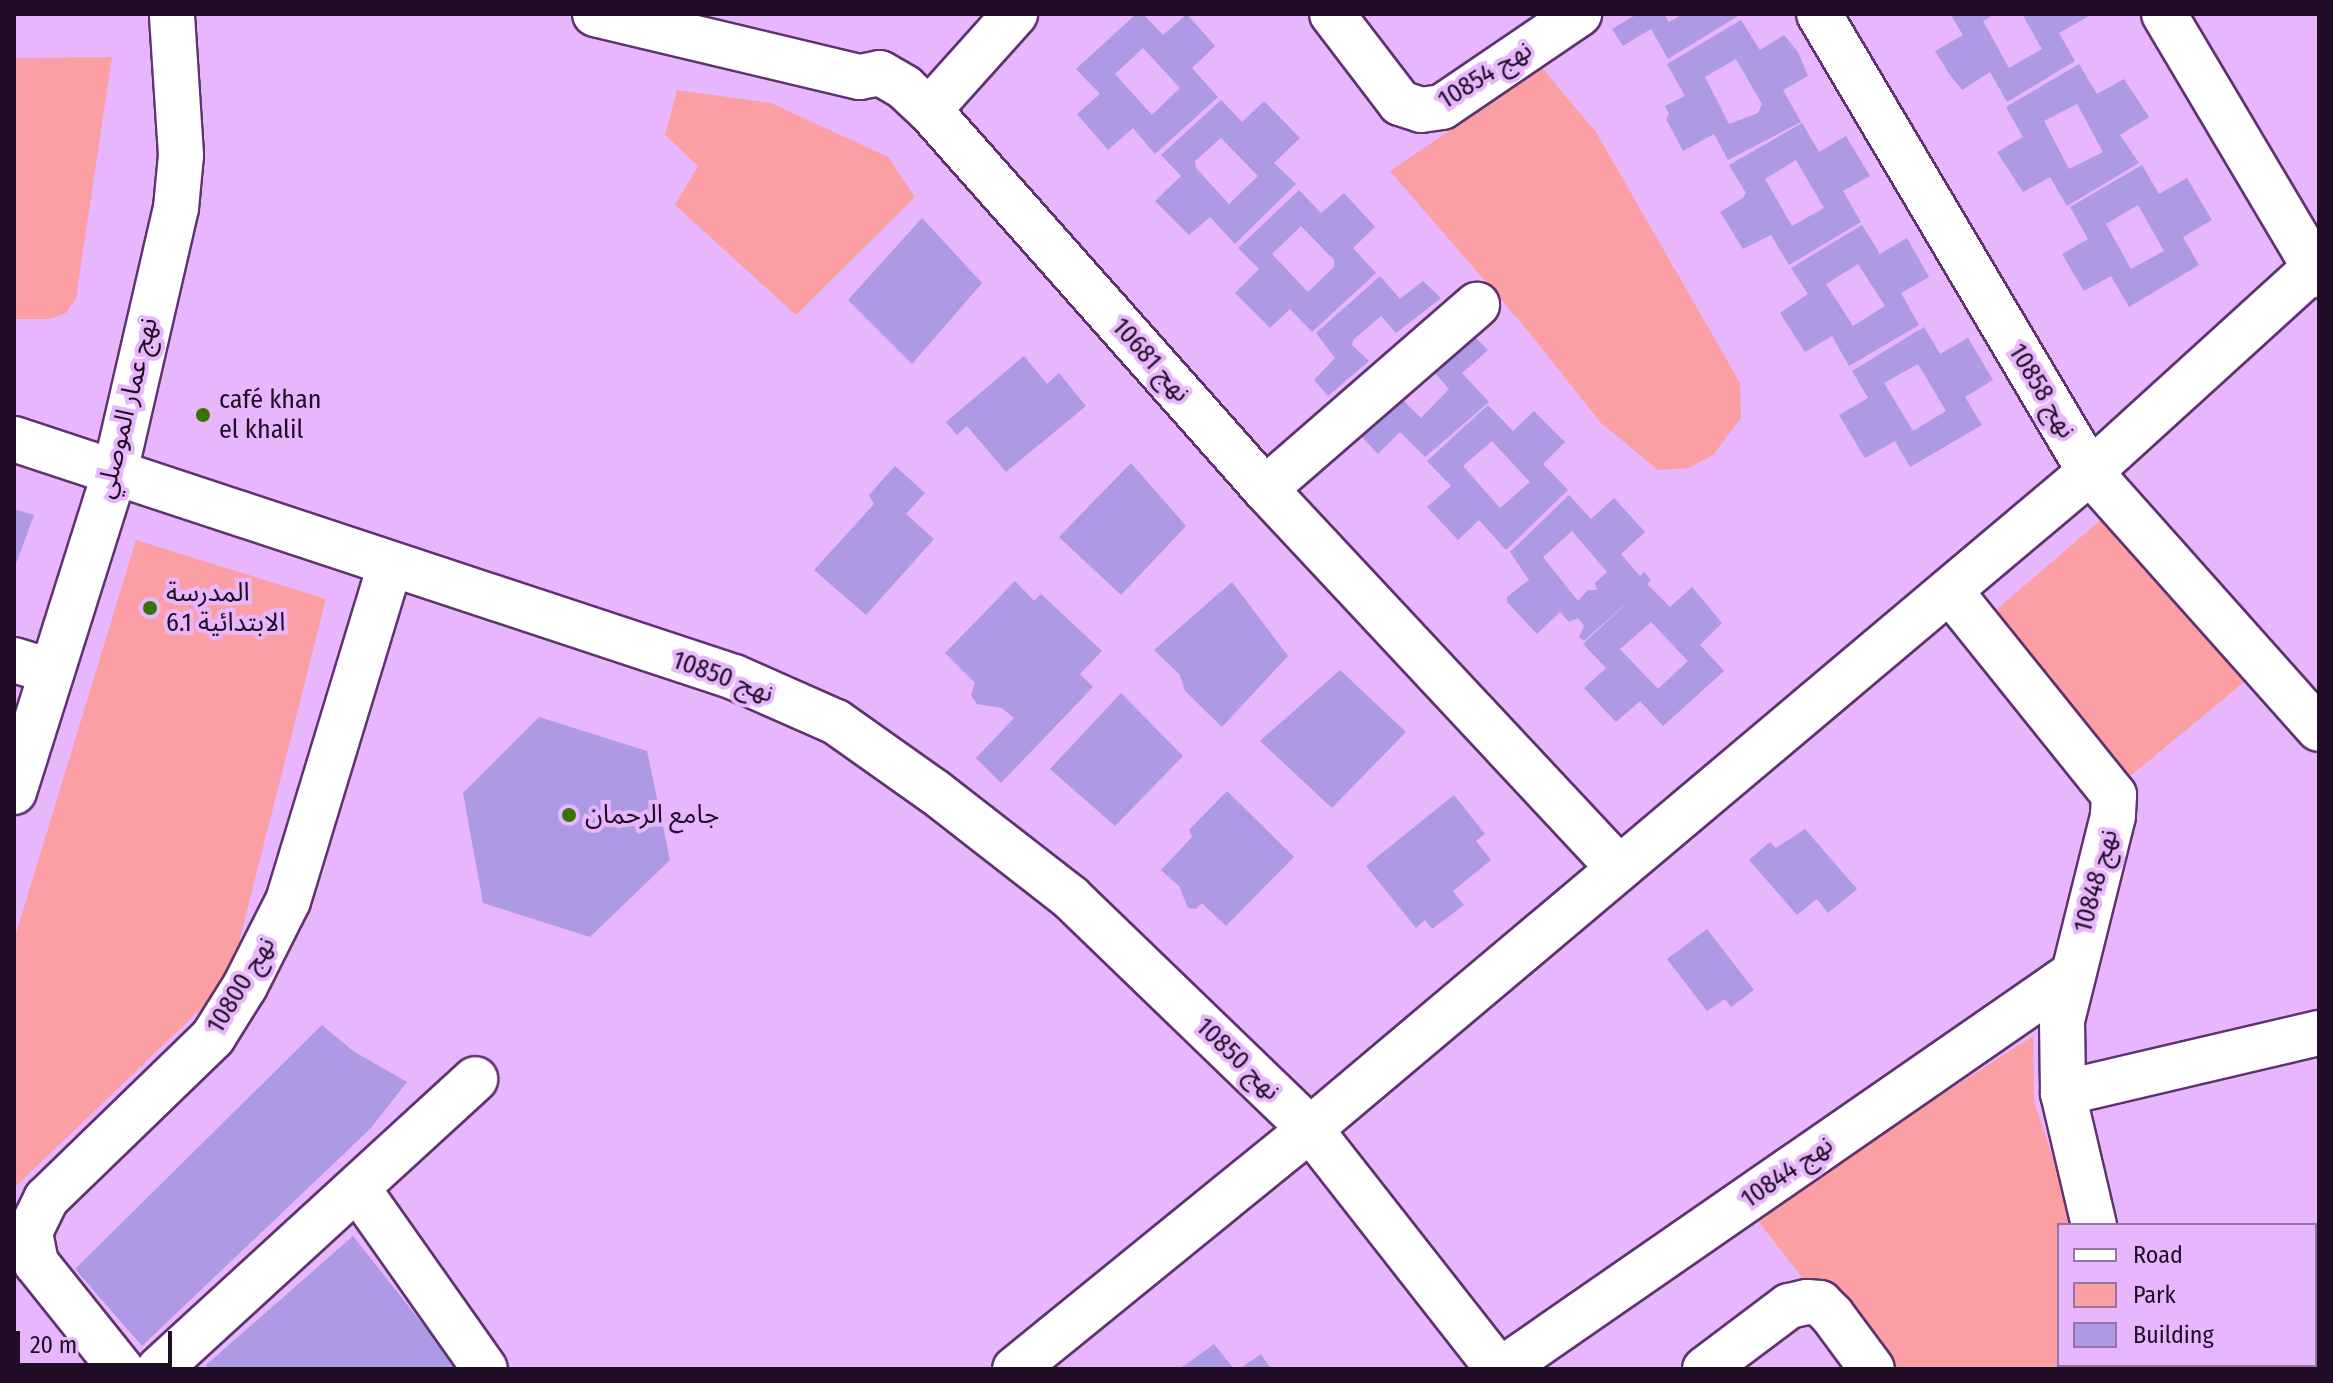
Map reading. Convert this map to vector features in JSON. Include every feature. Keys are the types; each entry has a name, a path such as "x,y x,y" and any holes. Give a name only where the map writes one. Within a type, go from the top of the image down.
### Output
{"street":[{"name":"نهج عمار الموصلي","path":"14,792 32,666 115,472 176,208 181,155 172,14"},
{"name":"نهج 10681","path":"595,14 860,77 880,73 904,87 929,110 1265,489 1618,867"},
{"path":"929,110 1015,14"},
{"name":"نهج 10854","path":"1332,14 1400,103 1421,110 1442,107 1579,14"},
{"name":"نهج 10858","path":"1819,14 2090,472 2319,729"},
{"path":"1015,1369 1310,1129 1950,591 2090,472 2316,271 2164,14"},
{"path":"1265,489 1477,305"},
{"name":"نهج 10850","path":"14,439 390,566 734,677 836,722 935,792 1071,898 1310,1129 1500,1369"},
{"name":"نهج 10800","path":"121,1369 36,1263 30,1232 46,1199 213,1037 245,986 288,901 390,566"},
{"name":"نهج 10848","path":"1950,591 2114,795 2113,816 2062,1020 2063,1093 2094,1223"},
{"name":"نهج 10844","path":"1500,1369 2071,975"},
{"path":"2063,1093 2319,1033"},
{"path":"159,1369 475,1079"},
{"path":"358,1189 485,1369"},
{"path":"1705,1369 1789,1306 1807,1302 1820,1303 1832,1315 1872,1369"}],"green space":[{"path":"112,57 76,298 66,313 50,319 14,319 14,58"},
{"path":"1542,68 1596,132 1740,383 1741,418 1713,455 1689,468 1658,470 1601,423 1523,325 1390,171"},
{"path":"677,90 771,103 888,157 915,197 796,315 675,205 698,166 665,135"},
{"path":"2110,512 2254,674 2123,782 1988,617"},
{"path":"136,540 326,599 229,982 14,1188 14,940"},
{"path":"2033,1036 2034,1102 2075,1223 2057,1223 2057,1367 2114,1369 1874,1369 1754,1216"}],"building":[{"path":"1136,14 1143,14 1163,35 1187,14 1215,46 1192,68 1218,97 1155,154 1133,128 1108,150 1077,114 1100,94 1076,69","holes":["1143,48 1180,88 1152,115 1115,74"]},
{"path":"1637,14 1664,14 1669,22 1683,14 1738,16 1668,59 1651,29 1623,46 1612,29"},
{"path":"1950,14 1995,14 1983,21 2009,68 2042,49 2022,14 2089,16 2059,33 2075,61 2007,102 1990,72 1962,90 1950,75 1935,51 1963,35"},
{"path":"1741,20 1760,50 1784,35 1798,52 1808,76 1783,90 1801,122 1728,160 1714,134 1683,151 1666,119 1669,114 1665,106 1685,96 1667,64","holes":["1736,59 1762,104 1758,113 1729,124 1705,77"]},
{"path":"2079,64 2097,94 2124,79 2149,117 2120,135 2139,163 2067,206 2050,177 2023,192 1997,152 2023,137 2006,107","holes":["2077,104 2103,152 2069,169 2044,121"]},
{"path":"1221,100 1242,122 1264,101 1300,138 1274,163 1296,184 1235,244 1210,217 1189,235 1155,201 1181,176 1161,155","holes":["1221,138 1258,176 1229,204 1196,168 1195,161"]},
{"path":"1802,123 1819,152 1846,136 1870,176 1843,191 1861,222 1789,265 1771,235 1743,249 1720,212 1746,193 1729,165","holes":["1796,160 1824,208 1792,226 1765,179"]},
{"path":"2142,165 2159,194 2187,178 2212,220 2183,237 2199,265 2129,307 2111,276 2084,291 2062,254 2088,239 2070,207","holes":["2138,205 2164,251 2131,269 2106,224"]},
{"path":"1299,190 1321,213 1344,193 1375,227 1353,248 1376,273 1312,332 1290,309 1270,328 1235,293 1259,269 1238,248","holes":["1301,226 1334,260 1334,267 1308,292 1272,254"]},
{"path":"922,218 982,283 912,364 848,300"},
{"path":"1862,225 1880,254 1907,238 1929,277 1901,293 1919,325 1849,366 1832,336 1805,352 1780,313 1808,294 1791,268","holes":["1858,264 1885,306 1853,326 1826,284"]},
{"path":"1380,276 1400,299 1423,281 1441,298 1396,333 1381,316 1353,340 1352,345 1369,361 1328,396 1314,380 1335,358 1316,333"},
{"path":"1924,327 1940,354 1968,338 1993,380 1965,397 1982,425 1910,467 1895,441 1865,458 1839,415 1868,398 1852,371","holes":["1918,364 1946,411 1913,431 1884,383"]},
{"path":"1473,335 1488,350 1462,373 1489,402 1425,457 1400,432 1378,454 1360,435 1400,397 1421,418 1449,389 1433,371"},
{"path":"1024,356 1047,384 1059,373 1086,406 1006,472 967,426 957,435 946,422"},
{"path":"1488,405 1513,431 1534,411 1565,442 1543,464 1568,490 1506,550 1479,520 1458,540 1427,507 1451,486 1427,461","holes":["1492,441 1530,482 1500,508 1463,466"]},
{"path":"1131,463 1186,526 1121,595 1059,537"},
{"path":"895,466 925,493 906,514 934,539 866,615 814,570 874,504 869,495"},
{"path":"1569,495 1591,519 1614,498 1645,532 1621,554 1640,576 1644,572 1651,580 1647,584 1670,607 1692,587 1722,623 1700,645 1724,671 1663,726 1640,701 1616,722 1584,688 1606,668 1583,644 1634,596 1584,641 1579,637 1584,626 1578,618 1569,622 1560,612 1537,634 1507,602 1507,597 1529,580 1510,552","holes":["1572,531 1607,572 1595,583 1597,590 1588,590 1578,601 1543,557","1651,622 1688,661 1658,689 1620,649"]},
{"path":"14,509 34,515 14,569"},
{"path":"1015,581 1034,601 1041,594 1102,651 1080,674 1093,687 1001,783 976,758 1014,718 1002,708 977,704 971,695 975,683 945,653"},
{"path":"1232,582 1288,656 1222,727 1185,691 1180,675 1154,650"},
{"path":"1340,670 1406,732 1332,808 1260,741"},
{"path":"1121,693 1183,756 1115,826 1050,769"},
{"path":"539,717 647,751 670,860 590,937 483,903 463,793"},
{"path":"1227,791 1294,857 1226,926 1202,903 1196,909 1188,908 1179,886 1161,870 1192,837 1189,830"},
{"path":"1454,795 1485,834 1476,841 1491,860 1453,891 1464,905 1432,929 1425,920 1416,928 1366,866"},
{"path":"1805,829 1857,889 1828,913 1817,899 1797,915 1749,860 1770,842 1776,848"},
{"path":"1707,929 1754,990 1731,1007 1725,999 1707,1011 1667,959"},
{"path":"322,1025 353,1051 407,1082 370,1129 142,1346 75,1269"},
{"path":"353,1236 458,1369 209,1369 206,1365"},
{"path":"1214,1344 1234,1369 1179,1369 1195,1358"},
{"path":"1261,1354 1271,1369 1239,1369"}],"place":[{"name":"café khan el khalil","path":"203,415"},
{"name":"المدرسة الابتدائية 6.1","path":"150,608"},
{"name":"جامع الرحمان","path":"569,815"}]}
